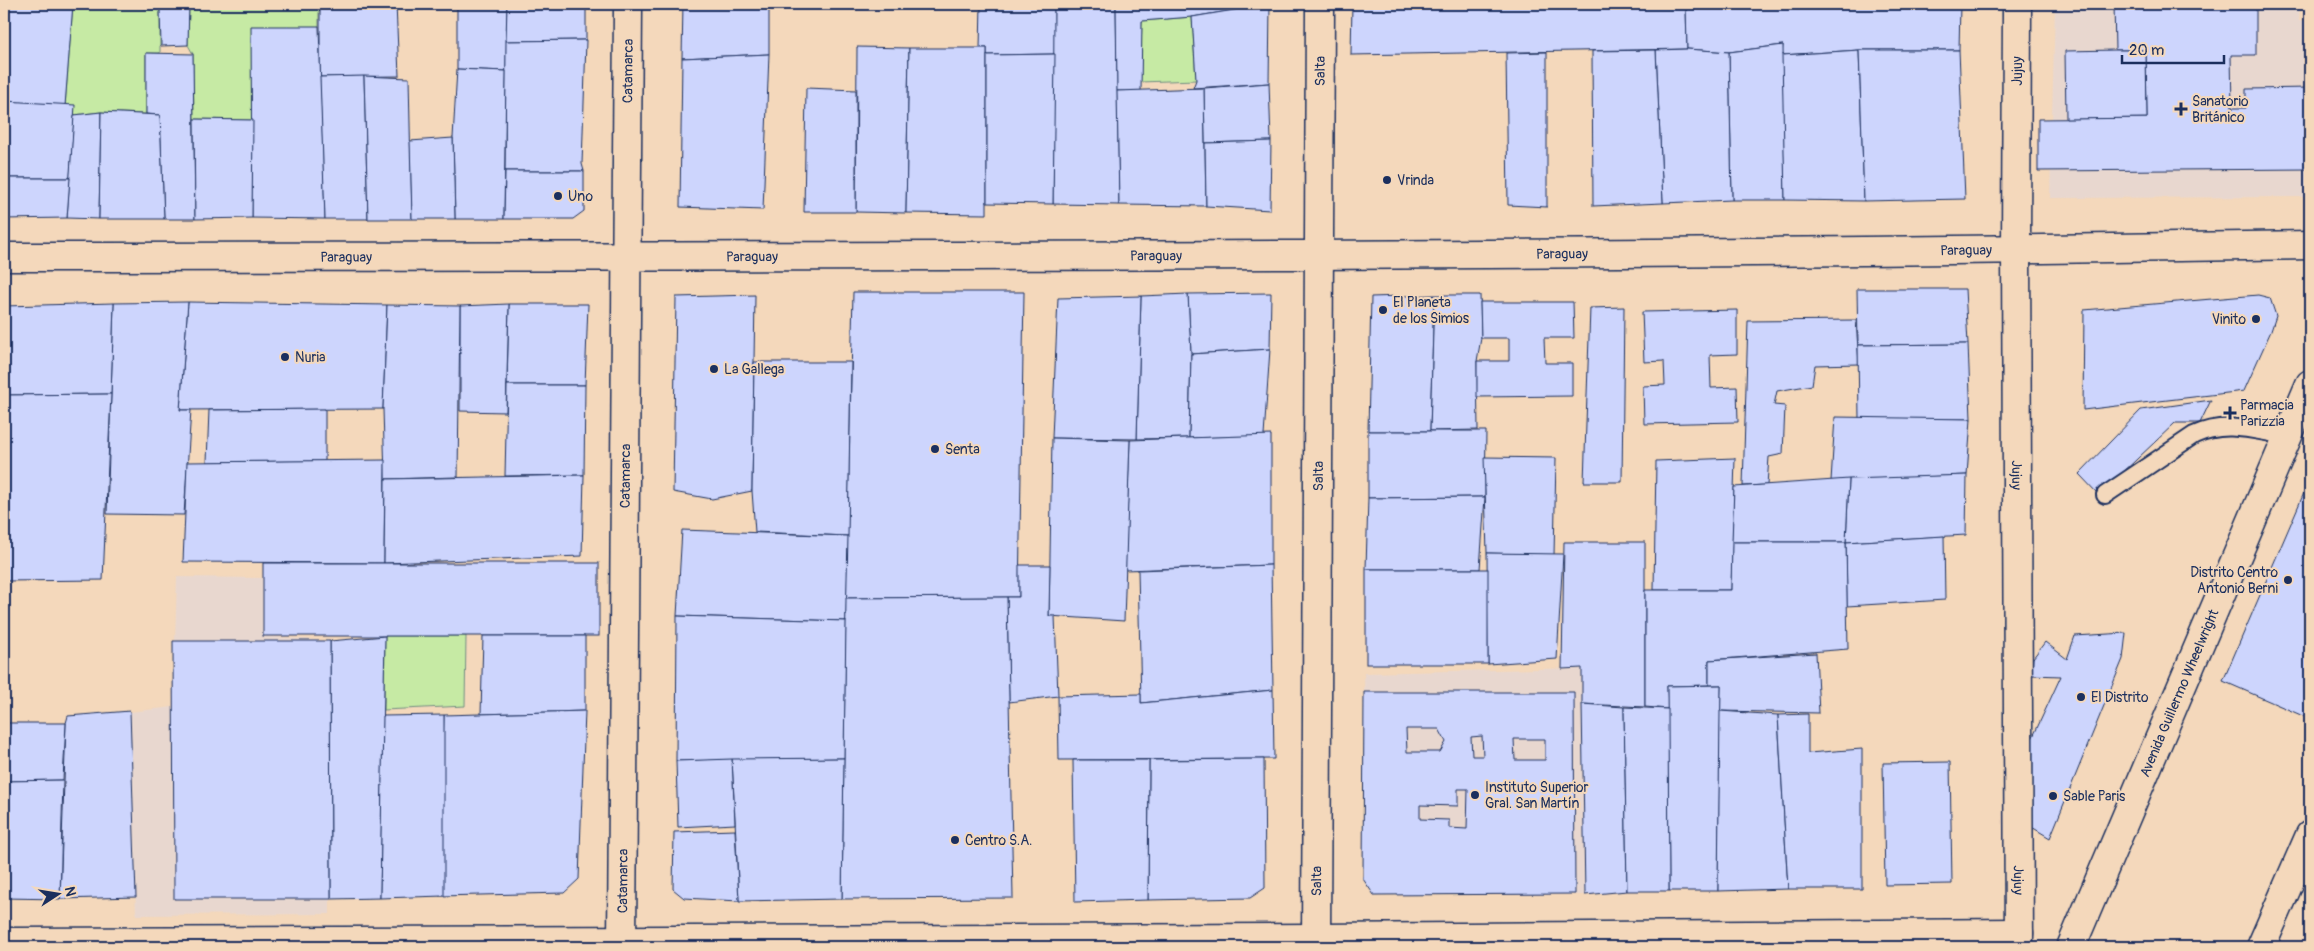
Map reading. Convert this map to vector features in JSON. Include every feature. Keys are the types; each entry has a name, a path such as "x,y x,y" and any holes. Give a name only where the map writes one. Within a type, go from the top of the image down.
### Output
{"street":[{"name":"Catamarca","path":"622,943 628,4"},
{"name":"Salta","path":"1316,943 1320,4"},
{"name":"Jujuy","path":"2017,4 2016,250 2019,940"},
{"name":"Paraguay","path":"4,257 1319,255 2016,250 2310,245"},
{"name":"Avenida Guillermo Wheelwright","path":"2071,947 2310,384"},
{"path":"2261,947 2310,835"},
{"path":"4,942 516,944 2019,940"}],"lane":[{"path":"2105,495 2207,428 2225,426 2288,436"}],"shaded area":[{"name":"Sanatorio Británico","path":"2055,4 2300,4 2299,21 2310,21 2310,197 2050,198"},
{"path":"177,577 263,578 263,636 330,641 330,914 136,915 130,712 173,707"},
{"name":"Instituto Superior Gral. San Martín","path":"1582,668 1585,895 1374,895 1368,886 1364,673"}],"green space":[{"path":"73,4 114,4 160,10 160,53 146,53 146,114 101,112 74,115 65,106"},
{"path":"189,4 319,4 319,26 253,120 194,119 193,54 188,45"},
{"path":"1192,17 1196,80 1140,82 1142,21"},
{"path":"385,636 466,636 465,706 384,710"}],"building":[{"path":"4,4 73,4 65,106 4,101"},
{"path":"114,4 189,4 188,45 161,46 160,10"},
{"path":"320,4 396,4 399,76 320,77"},
{"path":"457,4 507,4 506,71 457,69"},
{"path":"507,4 586,4 586,40 506,41"},
{"path":"683,4 769,4 769,54 682,58"},
{"path":"981,4 1054,4 1055,54 987,55 987,48 980,48"},
{"path":"1054,4 1116,4 1119,205 1053,204"},
{"path":"1116,4 1270,4 1192,17 1142,21 1141,91 1117,91"},
{"path":"1270,4 1269,83 1193,88 1196,80 1192,17"},
{"path":"1352,4 1686,4 1687,49 1351,55"},
{"path":"1686,4 1960,4 1959,50 1859,50 1782,55 1783,45 1729,52 1687,49"},
{"path":"2114,4 2165,4 2165,8 2205,8 2205,4 2256,4 2256,55 2231,55 2232,108 2246,108 2246,89 2310,88 2310,169 2038,171 2038,119 2147,118 2146,50 2115,50"},
{"path":"251,26 319,26 325,219 252,218"},
{"path":"586,40 582,164 584,171 505,171 506,41"},
{"path":"1783,45 1785,200 1732,200 1729,52"},
{"path":"857,47 909,48 906,213 856,212"},
{"path":"909,48 987,48 987,214 906,213"},
{"path":"1687,49 1729,52 1732,200 1663,203 1656,50"},
{"path":"1656,50 1663,203 1593,206 1592,51"},
{"path":"1859,50 1864,201 1785,200 1782,55"},
{"path":"1859,50 1959,50 1965,199 1864,201"},
{"path":"2146,50 2147,118 2066,119 2065,51"},
{"path":"1547,52 1547,207 1508,205 1506,53"},
{"path":"146,53 193,54 195,219 164,219 160,115 146,114"},
{"path":"769,54 763,210 680,207 682,58"},
{"path":"1055,54 1053,204 987,203 987,55"},
{"path":"457,69 506,71 504,219 455,219 453,138"},
{"path":"364,76 368,219 325,219 320,77"},
{"path":"364,76 409,78 412,219 368,219"},
{"path":"1269,83 1271,141 1205,143 1204,88"},
{"path":"806,88 856,90 856,212 804,212"},
{"path":"1204,88 1206,206 1119,205 1117,91"},
{"path":"4,101 75,105 70,178 4,178"},
{"path":"101,112 99,219 67,218 74,115"},
{"path":"101,112 160,115 164,219 99,219"},
{"path":"194,119 253,120 252,218 195,219"},
{"path":"453,138 455,219 412,219 410,141"},
{"path":"1271,141 1270,210 1206,206 1205,143"},
{"path":"505,171 584,171 584,211 573,219 504,219"},
{"path":"4,178 70,178 67,218 4,219"},
{"path":"1857,289 1965,289 1968,344 1858,345"},
{"name":"Senta","path":"853,292 1024,292 1019,597 846,598"},
{"path":"1271,293 1270,349 1191,354 1188,294"},
{"path":"1188,294 1191,354 1189,438 1137,439 1141,296"},
{"path":"755,295 752,491 712,499 673,492 676,297"},
{"path":"1434,295 1430,431 1368,431 1371,297"},
{"path":"1434,295 1480,295 1481,338 1477,361 1478,430 1430,431"},
{"path":"2258,295 2270,298 2276,316 2244,391 2083,410 2084,310"},
{"path":"1141,296 1137,439 1052,438 1058,298"},
{"name":"Nuria","path":"188,302 387,305 383,409 180,410"},
{"path":"188,302 180,410 191,410 184,515 107,514 114,303"},
{"path":"1480,302 1573,302 1574,338 1544,338 1545,363 1572,363 1572,396 1477,397 1477,361 1509,361 1509,338 1481,338"},
{"path":"114,303 111,394 4,395 4,306"},
{"path":"509,304 588,304 585,385 507,385"},
{"path":"509,304 506,412 460,411 460,306"},
{"path":"387,305 460,306 458,477 385,479 383,409"},
{"path":"1624,307 1622,482 1584,482 1590,308"},
{"path":"1737,310 1737,354 1710,355 1711,388 1737,387 1738,422 1644,424 1643,386 1665,385 1664,361 1644,362 1642,312"},
{"path":"1856,320 1859,364 1815,365 1812,385 1777,391 1774,405 1785,406 1783,454 1769,457 1767,485 1743,486 1748,321"},
{"path":"1968,344 1971,419 1859,419 1858,345"},
{"path":"1270,349 1264,436 1189,438 1191,354"},
{"path":"754,362 851,362 848,536 755,532 752,491"},
{"path":"507,385 585,385 584,475 505,476"},
{"path":"111,394 103,580 4,581 4,395"},
{"path":"2211,400 2200,423 2175,423 2099,495 2079,474 2141,410"},
{"path":"325,409 325,461 207,462 209,410"},
{"path":"1835,417 1971,419 1967,475 1831,481"},
{"path":"1368,431 1486,431 1485,497 1368,498"},
{"path":"1271,435 1271,565 1125,570 1130,440"},
{"path":"1052,438 1130,440 1124,621 1049,616"},
{"path":"1484,457 1556,458 1554,555 1487,553"},
{"path":"1735,458 1731,590 1654,590 1656,461"},
{"path":"385,460 384,563 183,562 187,462"},
{"path":"584,475 582,556 384,563 385,479"},
{"path":"1967,475 1966,535 1846,542 1849,479"},
{"path":"1849,479 1846,542 1732,542 1734,487"},
{"name":"Distrito Centro Antonio Berni","path":"2310,479 2310,719 2223,681"},
{"path":"1485,497 1480,569 1366,569 1368,498"},
{"path":"682,530 848,536 846,621 677,616"},
{"path":"1944,536 1945,600 1847,606 1846,542"},
{"path":"1564,542 1645,542 1645,707 1582,704 1582,668 1562,669"},
{"path":"1732,542 1846,542 1848,649 1709,660 1709,685 1667,686 1668,709 1645,707 1645,590 1731,590"},
{"path":"1487,553 1563,554 1557,659 1488,664"},
{"path":"263,563 599,563 599,636 263,636"},
{"path":"1019,565 1050,565 1049,616 1055,616 1058,696 1009,702 1007,597 1019,597"},
{"path":"1271,565 1273,690 1141,703 1138,570"},
{"path":"1366,569 1488,569 1488,664 1366,664"},
{"path":"1007,597 1013,898 842,899 846,598"},
{"path":"677,616 846,621 844,758 676,761"},
{"path":"2126,633 2123,659 2050,838 2030,826 2032,739 2061,676 2032,675 2033,658 2045,642 2067,659 2075,636"},
{"path":"385,636 380,898 331,899 330,641"},
{"path":"483,636 585,636 585,711 481,714"},
{"path":"173,641 330,641 331,899 174,899"},
{"path":"1816,653 1819,713 1720,711 1721,685 1709,685 1709,660"},
{"path":"1721,685 1718,891 1669,891 1667,686"},
{"path":"1273,690 1274,759 1059,760 1058,696 1141,694 1141,703"},
{"name":"Instituto Superior Gral. San Martín","path":"1364,692 1574,692 1575,894 1374,895 1363,879","holes":["1406,729 1439,729 1446,742 1440,752 1407,752","1482,736 1483,756 1472,756 1471,737","1514,739 1545,739 1545,760 1515,760","1458,789 1468,789 1467,829 1449,828 1449,820 1420,819 1420,805 1458,806"]},
{"path":"1582,704 1624,707 1627,891 1585,895"},
{"path":"1624,707 1668,709 1669,891 1627,891"},
{"path":"130,711 136,897 60,899 66,723 68,716"},
{"path":"585,711 579,879 564,893 439,896 444,715"},
{"path":"1720,711 1778,715 1788,889 1718,891"},
{"path":"1808,714 1808,753 1862,749 1862,889 1788,889 1778,715"},
{"path":"444,715 444,896 380,898 383,716"},
{"path":"4,723 66,723 63,780 4,781"},
{"path":"844,758 842,899 739,901 732,759"},
{"path":"732,759 735,824 678,827 676,761"},
{"path":"1264,759 1265,888 1250,898 1148,900 1149,760"},
{"path":"1073,760 1149,760 1148,900 1075,902"},
{"path":"1950,762 1952,884 1885,885 1883,763"},
{"path":"63,780 60,899 4,898 4,781"},
{"path":"735,830 739,901 684,898 673,889 674,832"},
{"path":"2310,932 2310,947 2304,947"}],"place":[{"name":"Sanatorio Británico","path":"2181,109"},
{"name":"Vrinda","path":"1387,180"},
{"name":"Uno","path":"558,196"},
{"name":"El Planeta de los Simios","path":"1383,310"},
{"name":"Vinito","path":"2256,319"},
{"name":"Nuria","path":"285,357"},
{"name":"La Gallega","path":"714,369"},
{"name":"Parmacia Parizzia","path":"2230,413"},
{"name":"Senta","path":"935,449"},
{"name":"Distrito Centro Antonio Berni","path":"2288,580"},
{"name":"El Distrito","path":"2081,697"},
{"name":"Instituto Superior Gral. San Martín","path":"1475,795"},
{"name":"Sable Paris","path":"2053,796"},
{"name":"Centro S.A.","path":"955,840"}]}
